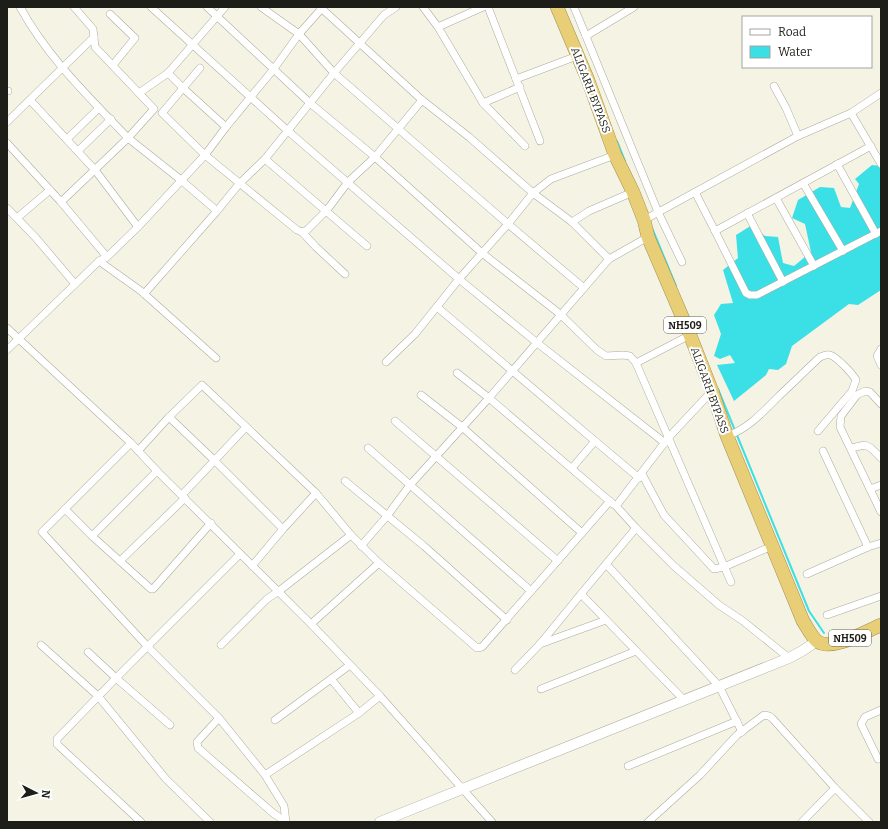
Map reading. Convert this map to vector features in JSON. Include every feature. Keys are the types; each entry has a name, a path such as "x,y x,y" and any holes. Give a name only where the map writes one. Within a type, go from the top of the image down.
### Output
{"highway":[{"name":"ALIGARH BYPASS","path":"557,7 588,80 615,155 633,192 651,216 648,237 690,335 772,546 803,621 817,641"},
{"name":"NH509","path":"817,641 824,644 836,644 881,625"}],"street":[{"path":"20,7 32,29 62,69 99,108 128,138 217,211"},
{"path":"74,7 94,29 95,47"},
{"path":"151,7 250,98 459,279 536,342 667,440"},
{"path":"207,7 310,103 375,157 482,253 560,314 597,350 606,356 630,356 636,363 667,440 731,582"},
{"path":"139,93 168,73 218,16 224,7"},
{"path":"261,7 299,34 334,73 584,288"},
{"path":"144,294 239,184 265,159 334,73 384,15 396,7"},
{"path":"423,7 438,27 483,104 524,146"},
{"path":"438,27 483,7"},
{"path":"488,7 540,142"},
{"path":"574,7 586,36 651,216 682,262"},
{"path":"7,350 74,284 99,261 107,257 138,227 205,155 321,8 422,100 533,193 572,222 609,259"},
{"path":"586,36 630,8"},
{"path":"110,14 135,38 113,65"},
{"path":"7,122 94,37"},
{"path":"87,44 95,47 154,109 162,112 205,155 239,184 297,230 302,232 345,274"},
{"path":"516,79 577,56"},
{"path":"162,112 200,68"},
{"path":"168,73 226,127"},
{"path":"774,86 786,108 798,136"},
{"path":"483,104 520,87"},
{"path":"651,216 798,136 851,113 881,93"},
{"path":"30,100 95,170 138,227"},
{"path":"302,232 307,230 327,210 348,182 375,157 422,100"},
{"path":"67,139 99,108"},
{"path":"61,202 128,138 154,109"},
{"path":"851,113 881,164"},
{"path":"78,152 111,119"},
{"path":"7,143 61,202 107,257"},
{"path":"715,231 871,146"},
{"path":"386,362 415,334 459,279 508,224 533,193 551,179 615,155"},
{"path":"265,159 327,210 367,246"},
{"path":"695,192 746,293 750,295 757,295 878,233 837,164"},
{"path":"803,183 843,251"},
{"path":"17,218 50,190"},
{"path":"572,222 589,211 633,192"},
{"path":"776,198 814,266"},
{"path":"7,208 36,238 74,284"},
{"path":"747,213 783,282"},
{"path":"361,546 387,516 410,485 609,259 648,237"},
{"path":"99,261 144,294 216,358"},
{"path":"437,306 595,441 640,476 664,515 714,569 724,567 772,546"},
{"path":"7,328 131,443 157,471 279,591 380,696 492,822"},
{"path":"636,363 690,335"},
{"path":"881,349 877,356 881,365"},
{"path":"729,436 740,431 768,407 820,357 830,355 851,372 856,380 852,391 818,430"},
{"path":"458,373 616,506 674,566 718,605 760,634 789,658"},
{"path":"138,451 169,417 202,385 316,493 361,546 477,648 482,647 610,501"},
{"path":"616,506 667,440 712,391"},
{"path":"881,404 870,392 865,391 857,395 841,416 840,426 881,512"},
{"path":"421,395 462,427 582,533"},
{"path":"169,417 283,529"},
{"path":"395,421 558,561"},
{"path":"120,561 183,496 214,460 246,427"},
{"path":"572,468 595,441"},
{"path":"131,443 42,532 148,646 219,718 265,774 284,806 286,822"},
{"path":"851,448 865,445 871,448 881,458"},
{"path":"368,448 531,592"},
{"path":"823,451 868,547"},
{"path":"92,536 157,471"},
{"path":"345,481 424,546 506,620"},
{"path":"870,489 881,485"},
{"path":"252,566 316,493"},
{"path":"65,509 148,588 153,589 211,523"},
{"path":"515,670 540,644 636,528"},
{"path":"221,645 267,599 351,535"},
{"path":"807,574 868,547 881,543"},
{"path":"141,822 57,744 58,738 240,554"},
{"path":"311,624 379,563"},
{"path":"606,564 719,686 742,732"},
{"path":"581,594 683,699"},
{"path":"827,615 881,596"},
{"path":"540,644 606,620"},
{"path":"380,822 683,699 789,658 802,652 817,641"},
{"path":"41,645 98,696 166,780 210,822"},
{"path":"88,652 170,725"},
{"path":"541,689 636,652"},
{"path":"275,720 350,665"},
{"path":"331,679 359,713"},
{"path":"265,774 359,713 380,696"},
{"path":"878,759 861,724 865,717 881,710"},
{"path":"648,822 700,775 742,732 764,715 769,716 835,788 869,822"},
{"path":"219,718 197,742 198,748 273,813 286,822"},
{"path":"628,766 737,721"},
{"path":"802,822 835,788"}],"water":[{"path":"872,165 881,166 881,290 858,305 849,304 792,346 786,364 778,370 769,369 766,375 734,401 717,365 735,363 730,355 720,359 714,356 721,334 714,315 721,304 733,303 723,270 738,258 736,235 752,225 765,236 778,237 783,263 794,266 811,252 805,224 792,218 798,200 820,187 834,188 841,207 850,208 859,184 855,179"}],"waterway":[{"path":"617,141 625,161"},
{"path":"652,228 676,286"},
{"path":"718,389 809,611 824,633"}]}
